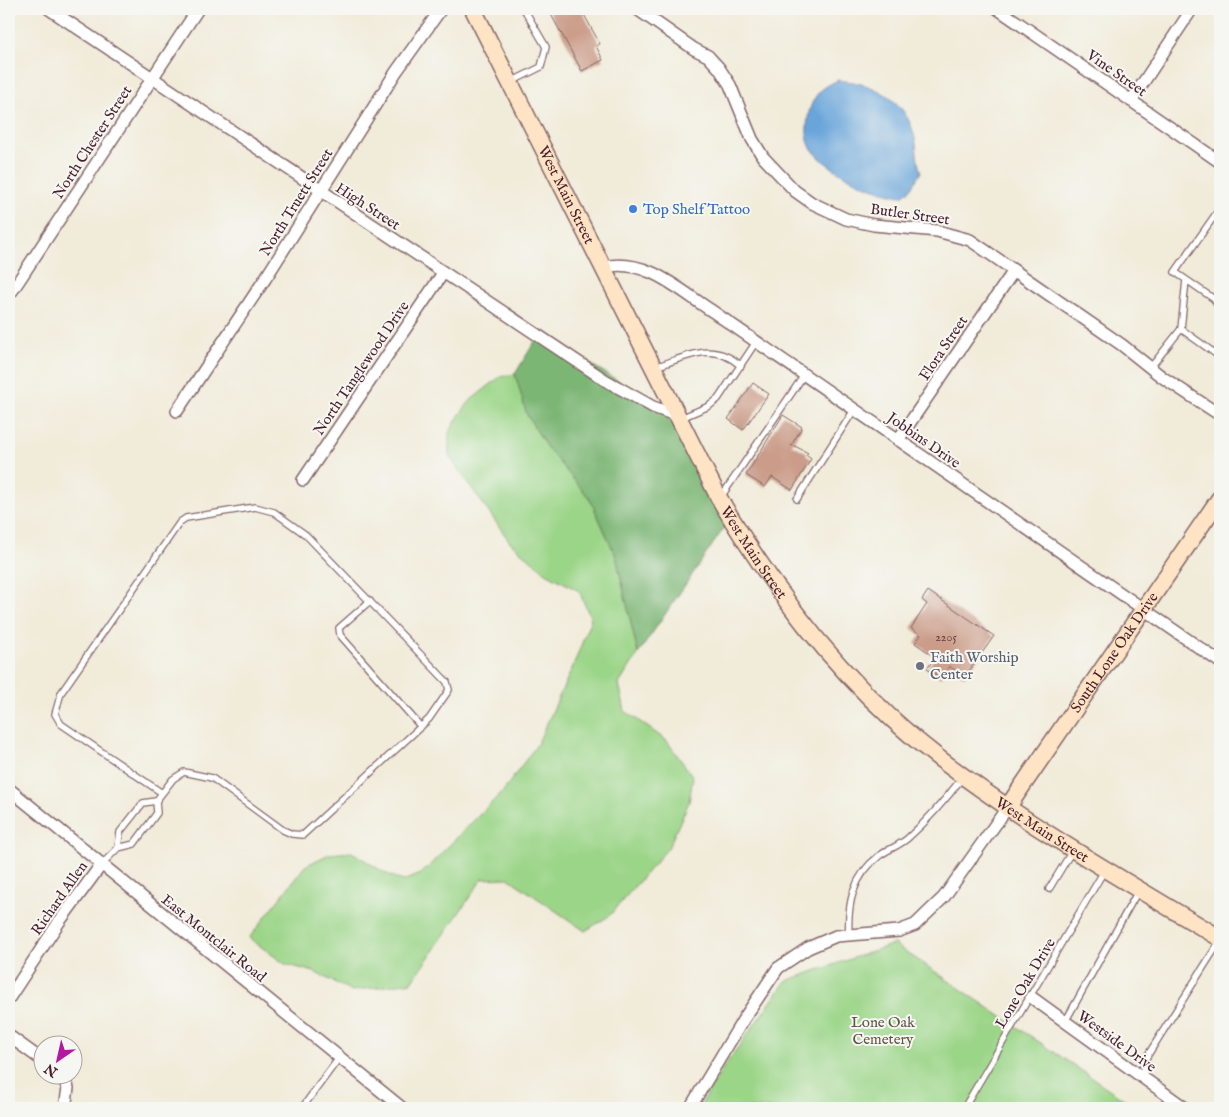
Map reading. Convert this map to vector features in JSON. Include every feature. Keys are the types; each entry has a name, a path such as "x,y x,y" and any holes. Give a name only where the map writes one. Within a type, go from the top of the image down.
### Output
{"main road":[{"name":"West Main Street","path":"477,11 720,498 763,571 815,638 868,696 938,758 1007,808 1220,940"},
{"name":"South Lone Oak Drive","path":"1007,808 1220,498"}],"street":[{"name":"High Street","path":"49,9 320,192 605,380 653,407 678,417"},
{"name":"North Chester Street","path":"12,291 198,9"},
{"name":"North Truett Street","path":"177,411 265,279 396,72 441,9"},
{"name":"Butler Street","path":"637,9 694,49 708,56 719,68 730,86 752,139 763,157 776,173 806,199 846,219 874,225 958,236 970,240 1013,272 1122,345 1220,415"},
{"name":"Vine Street","path":"998,9 1220,162"},
{"path":"1131,101 1192,9"},
{"name":"Jobbins Drive","path":"604,267 616,264 648,269 1220,662"},
{"name":"Flora Street","path":"898,440 1013,272"},
{"name":"North Tanglewood Drive","path":"303,480 443,273"},
{"name":"East Montclair Road","path":"10,795 101,865 402,1108"},
{"path":"690,1108 743,1020 778,968 808,948 836,936 899,931 915,925 926,917 944,897 1007,808"},
{"name":"Richard Allen","path":"9,998 59,922 101,865"},
{"name":"Westside Drive","path":"1031,997 1185,1108"},
{"path":"9,1036 32,1053"},
{"path":"65,1108 68,1088 66,1084"}],"lane":[{"path":"511,82 541,67 546,54 546,47 524,9"},
{"path":"1220,208 1175,272 1214,299 1220,310"},
{"path":"1151,367 1181,329 1186,280"},
{"path":"1181,329 1220,357"},
{"path":"678,417 708,406 718,399 756,342"},
{"path":"654,368 710,351 730,356 741,366"},
{"path":"720,498 804,375"},
{"path":"797,499 854,410"},
{"path":"101,865 118,848 134,844 157,813 156,801 173,779 184,772 212,778 283,830 292,834 303,835 421,727 442,704 450,690 447,682 306,535 274,512 255,507 186,518 180,522 61,693 55,714 61,724 162,793"},
{"path":"370,601 339,628 340,635 421,727"},
{"path":"848,935 848,909 851,895 865,871 878,857 902,843 919,828 964,776"},
{"path":"118,848 120,832 143,802 156,801"},
{"path":"1049,889 1073,849"},
{"name":"Lone Oak Drive","path":"964,1108 1106,869"},
{"path":"1065,1022 1140,889"},
{"path":"1145,1080 1143,1065 1146,1058 1220,940"},
{"path":"302,1108 339,1058"}],"green space":[{"path":"540,333 667,411 726,525 638,654 616,556 590,499 548,449 527,415 515,374"},
{"path":"515,374 527,415 548,449 590,499 616,556 638,654 619,684 625,711 667,741 693,777 689,802 668,848 609,916 585,931 508,878 482,879 412,982 352,991 314,972 285,964 249,938 305,866 329,854 352,852 385,873 403,881 421,874 504,790 538,743 574,664 591,619 579,591 546,573 510,542 449,456 449,433 471,400 500,377"},
{"name":"Lone Oak Cemetery","path":"894,944 1137,1108 699,1108 723,1068 786,981"}],"water":[{"path":"838,80 864,85 886,95 903,111 909,121 914,134 921,172 910,190 902,196 878,190 838,172 826,164 810,146 807,138 807,129 809,112 813,101 819,92"}],"building":[{"path":"548,9 581,9 600,44 596,46 603,60 582,71"},
{"path":"753,383 769,394 743,430 728,419"},
{"path":"783,415 802,427 791,446 793,445 808,453 806,455 811,459 792,490 772,477 765,487 746,475"},
{"path":"928,591 994,636 965,677 949,666 941,678 927,669 935,657 915,643 921,635 911,628 927,604 922,600"}],"place":[{"name":"Top Shelf Tattoo","path":"633,209"},
{"name":"Faith Worship Center","path":"920,666"}]}
